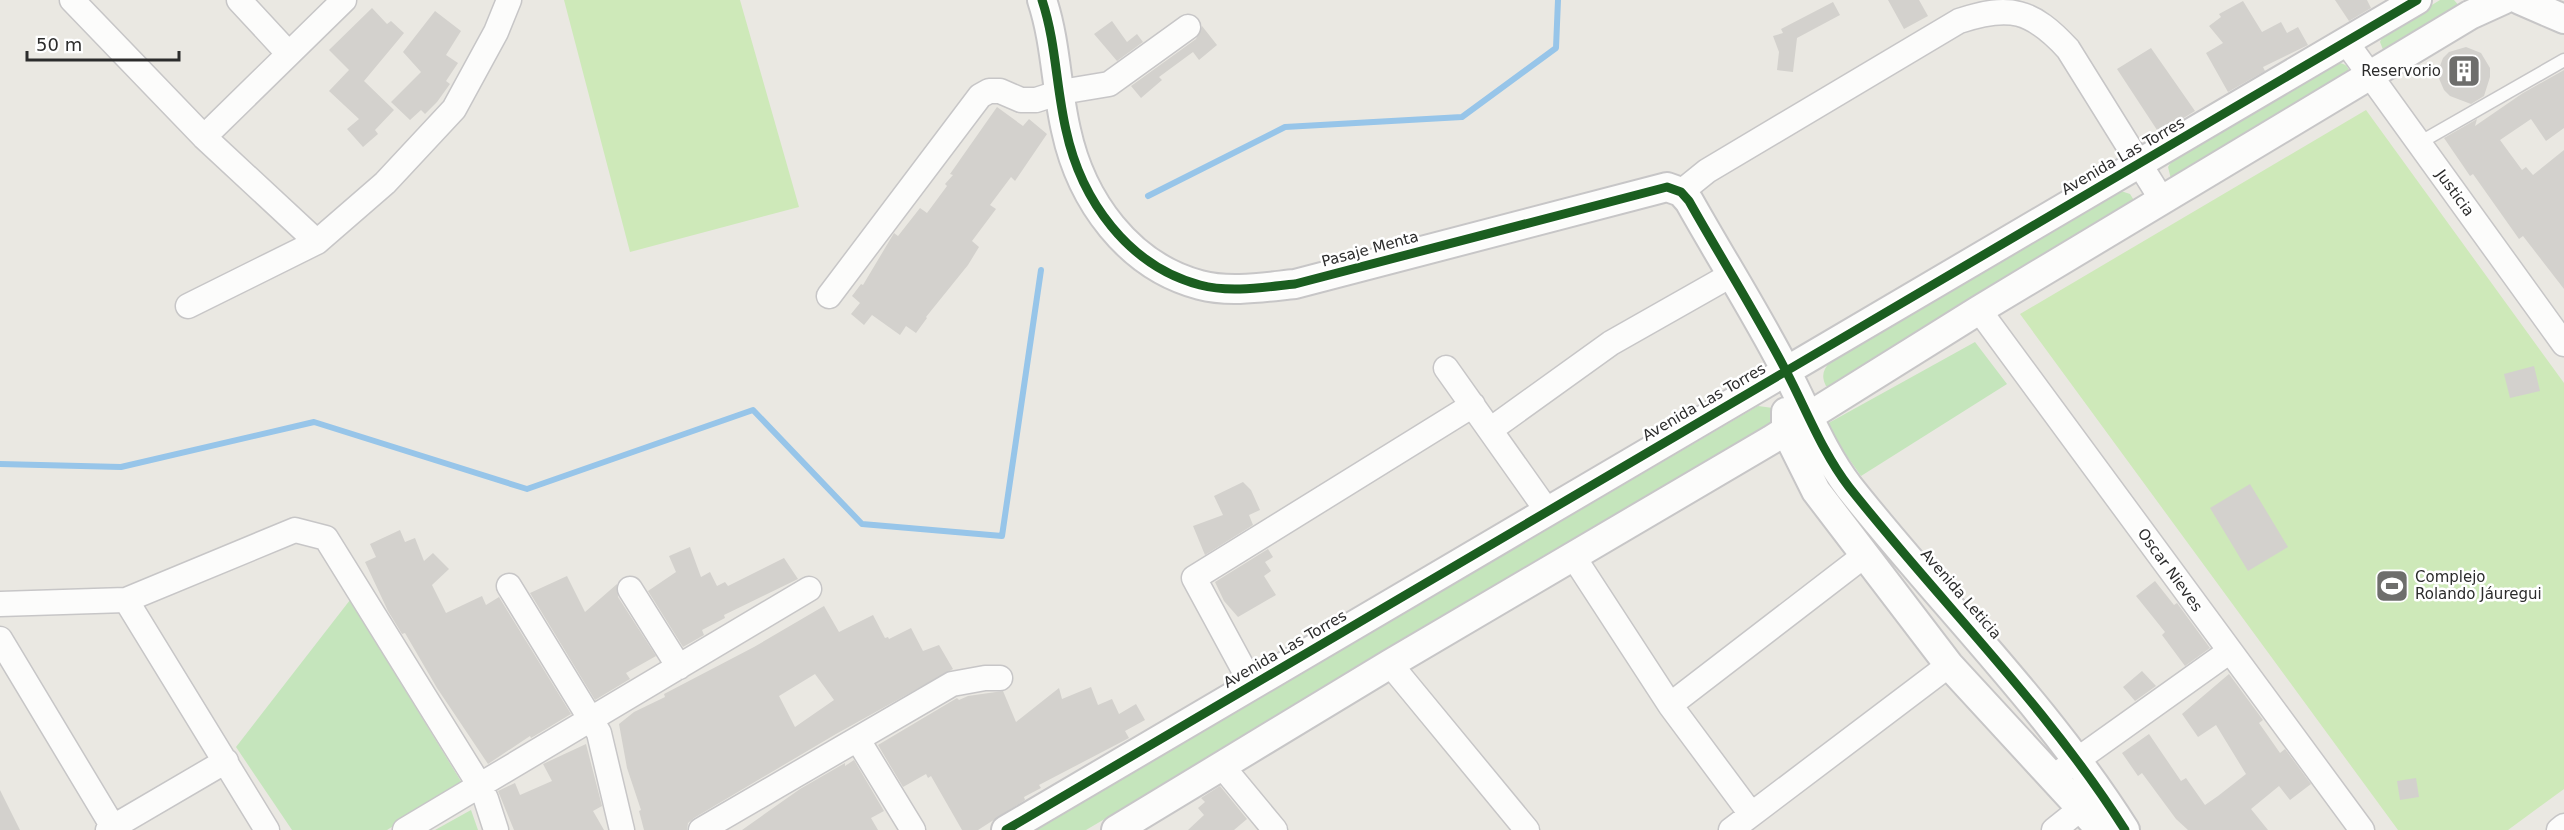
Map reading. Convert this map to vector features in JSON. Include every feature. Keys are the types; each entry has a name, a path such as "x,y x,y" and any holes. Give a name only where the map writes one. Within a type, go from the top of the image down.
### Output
{"street":[{"path":"72,0 204,137 317,242"},
{"path":"239,0 288,53"},
{"path":"204,137 344,0"},
{"path":"188,306 317,242 385,183 454,109 496,32 509,0"},
{"name":"Pasaje Menta","path":"1041,0 1048,18 1065,129 1075,161 1102,215 1120,238 1156,267 1200,285 1245,289 1295,284 1667,187 1682,192"},
{"name":"Avenida Las Torres","path":"1006,830 2417,0"},
{"path":"1116,830 1390,664 1797,424 1979,310 2469,15 2503,0"},
{"path":"2520,0 2564,20"},
{"path":"1786,371 1682,192 1707,171 1959,21 1988,11 2022,14 2048,28 2068,49 2162,200"},
{"path":"829,296 980,96 988,91 1000,90 1021,100 1036,100 1061,92 1109,84 1188,27"},
{"name":"Justicia","path":"2346,42 2564,344"},
{"path":"1490,430 1611,343 1731,275"},
{"name":"Oscar Nieves","path":"1979,310 2362,830"},
{"path":"1446,368 1548,512"},
{"name":"Avenida Leticia","path":"1786,371 1797,424 1816,491 1949,665 2054,776 2092,800 2125,830"},
{"path":"1252,685 1194,578 1473,405"},
{"name":"Avenida Leticia","path":"1797,424 1994,656 2077,760 2101,830"},
{"path":"0,604 126,600 295,530 326,538 480,786 496,830"},
{"path":"1670,705 1865,555"},
{"path":"1574,556 1670,705 1751,814"},
{"path":"509,586 599,733 622,830"},
{"path":"630,589 679,667"},
{"path":"405,830 809,589"},
{"path":"126,600 267,830"},
{"path":"0,639 110,829 226,761"},
{"path":"2054,776 2230,651"},
{"path":"1390,664 1527,830"},
{"path":"1731,830 1949,665"},
{"path":"701,830 952,684 1000,678"},
{"path":"858,740 913,830"},
{"path":"1222,766 1275,830"},
{"path":"2054,830 2092,800"},
{"path":"2559,830 2564,826"}],"lane":[{"path":"2419,143 2564,60"}],"green space":[{"path":"564,0 740,0 799,207 630,252"},
{"path":"2440,0 2454,0 2460,7 2384,52 2380,42 2383,35"},
{"path":"2340,63 2347,67 2349,75 2171,179 2168,167 2173,159 2332,65"},
{"name":"Complejo Rolando Jáuregui","path":"2366,110 2564,383 2564,789 2508,830 2398,830 2020,314"},
{"path":"2121,191 2130,194 2135,202 1833,388 1826,386 1823,373 1830,362"},
{"path":"1975,342 2007,384 1861,476 1825,425"},
{"path":"1758,406 1773,408 1778,418 1774,425 1086,830 1033,830"},
{"path":"350,600 462,783 387,830 292,830 236,747"},
{"path":"471,810 478,830 435,830"}],"building":[{"path":"1888,0 1919,0 1928,16 1904,29"},
{"path":"2335,0 2367,0 2371,8 2349,21"},
{"path":"2243,1 2262,32 2281,22 2287,33 2298,27 2308,45 2263,67 2265,71 2228,92 2206,53 2223,43 2209,26 2221,17 2219,14"},
{"path":"1833,2 1840,15 1797,38 1793,72 1777,70 1779,52 1773,36 1783,33 1781,29"},
{"path":"372,8 387,24 391,21 404,33 364,81 394,110 375,130 378,134 363,147 347,129 359,119 329,91 349,70 329,50"},
{"path":"435,11 461,31 446,55 458,63 446,81 450,84 437,102 425,114 421,110 410,120 391,102 421,72 403,52"},
{"path":"1112,21 1127,42 1137,34 1143,42 1117,61 1094,34"},
{"path":"1202,26 1217,45 1199,60 1193,52 1159,77 1162,80 1141,98 1131,86 1196,39"},
{"name":"Reservorio","path":"2466,47 2481,53 2490,68 2490,77 2484,96 2471,104 2450,96 2444,90 2437,74 2443,58 2449,52"},
{"path":"2151,48 2195,111 2159,133 2117,69"},
{"path":"2564,70 2564,128 2546,141 2531,119 2500,140 2522,170 2526,167 2533,175 2564,150 2564,289 2523,236 2519,239 2473,174 2470,176 2444,138 2477,119 2475,126 2523,93"},
{"path":"997,107 1023,126 1029,119 1047,134 1015,181 1011,177 990,205 996,209 972,241 979,247 916,333 906,326 900,335 872,315 864,325 851,314 860,303 852,296 861,284 863,285 894,233 898,236 920,208 927,213 947,186 945,184 953,175 950,174"},
{"path":"2534,366 2540,391 2510,398 2504,374"},
{"path":"1243,482 1251,490 1260,510 1249,515 1253,525 1205,555 1193,526 1223,515 1214,496"},
{"path":"2250,484 2288,547 2248,571 2210,508"},
{"path":"400,530 405,542 415,538 424,561 433,553 449,569 432,585 446,613 482,596 486,605 499,597 571,714 531,738 530,736 488,764 437,688 405,633 402,634 388,611 365,562 376,557 370,544"},
{"path":"690,547 701,577 710,572 717,586 725,582 728,586 784,558 798,579 724,615 725,618 702,630 704,635 683,647 648,591 676,572 669,556"},
{"path":"1268,549 1273,557 1265,562 1271,571 1264,576 1276,595 1238,617 1224,601 1215,582"},
{"path":"567,576 585,612 617,584 618,597 656,656 626,673 630,679 595,700 530,593"},
{"path":"2155,581 2174,605 2177,603 2210,648 2185,666 2162,635 2165,632 2136,596"},
{"path":"824,606 839,632 873,615 885,638 889,639 911,628 923,651 939,645 953,669 836,734 694,818 688,823 687,830 644,830 639,811 641,810 627,768 619,724 634,712 665,697 664,694 754,647","holes":["815,674 834,700 795,727 779,696"]},
{"path":"2142,671 2156,686 2135,701 2123,687"},
{"path":"2229,674 2263,720 2259,723 2280,753 2285,749 2311,784 2290,800 2279,786 2251,809 2268,830 2188,830 2176,819 2142,773 2138,776 2122,753 2149,734 2181,781 2186,778 2205,805 2218,796 2246,774 2216,725 2198,737 2182,714"},
{"path":"1091,687 1098,705 1112,699 1119,714 1136,704 1145,720 1125,731 1129,738 1039,785 1041,788 1024,797 1025,800 978,830 962,830 931,776 928,778 926,774 903,787 878,745 957,698 959,700 968,696 1003,691 1016,722 1059,688 1062,699"},
{"path":"586,744 602,806 593,811 604,830 514,830 498,791 515,783 520,795 552,781 543,764"},
{"path":"854,760 884,811 871,818 878,830 742,830 800,789"},
{"path":"2416,778 2419,797 2400,800 2397,781"},
{"path":"1220,786 1247,819 1234,830 1188,830 1204,815 1198,808 1205,802 1201,798"},
{"path":"0,790 20,830 0,830"}],"waterway":[{"path":"1148,196 1285,127 1462,117 1556,48 1558,0"},
{"path":"0,464 121,467 314,422 527,489 753,410 862,524 1002,536 1041,270"}],"cycle path":[{"path":"1042,0 1050,32 1066,130 1073,156 1096,205 1130,246 1151,263 1174,276 1200,285 1235,289 1295,284 1667,187 1681,192 1689,201 1763,328 1839,474 2027,697 2094,784 2125,830"},
{"path":"1006,830 2417,0"}],"place":[{"name":"Reservorio","path":"2464,71"},
{"name":"Complejo Rolando Jáuregui","path":"2392,586"}]}
